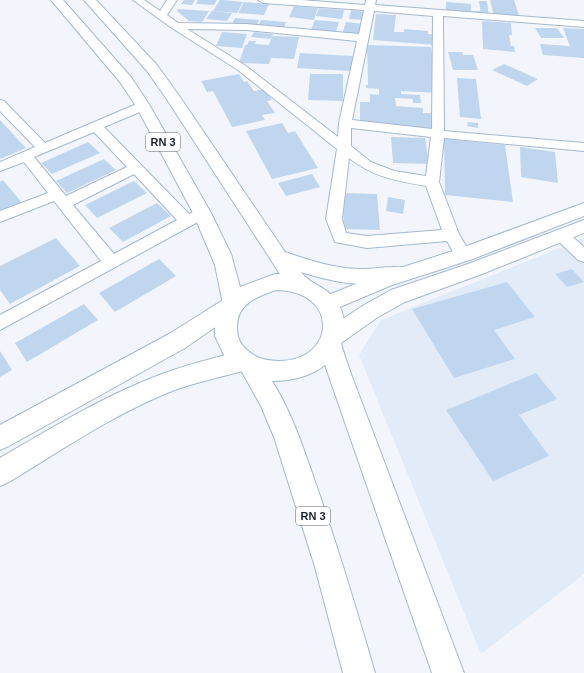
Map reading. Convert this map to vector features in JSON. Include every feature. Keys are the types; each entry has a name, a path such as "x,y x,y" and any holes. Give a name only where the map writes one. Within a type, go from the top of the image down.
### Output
{"main road":[{"name":"RN 3","path":"57,0 126,80 143,106 202,213 225,265 231,305"},
{"name":"RN 3","path":"90,0 152,68 299,285"},
{"path":"328,304 366,287 463,255 584,209"},
{"path":"231,305 225,320 225,335 231,350 247,363 268,371 287,371 306,366 321,356 332,340 371,311 398,296 475,269 584,226"},
{"path":"278,256 326,272 350,276 371,277 403,274"},
{"path":"0,438 177,341 231,305 241,295 251,289 262,284 275,282 299,285 311,289 328,304 334,320 332,340 339,374 448,673"},
{"name":"RN 3","path":"247,363 271,400 287,437 330,567 359,673"},
{"path":"0,473 139,394 192,374 247,363"}],"street":[{"path":"138,0 242,68 366,164 391,175 432,182"},
{"path":"161,16 172,0"},
{"path":"263,0 370,4 438,13 584,24"},
{"path":"370,4 345,123 344,147 334,219 340,238 367,242 451,235"},
{"path":"438,13 438,134 432,182 451,235 463,255"},
{"path":"176,26 198,25 238,27 363,38"},
{"path":"0,104 44,149"},
{"path":"0,167 143,106"},
{"path":"345,123 438,134 584,147"},
{"path":"96,126 187,221"},
{"path":"26,156 111,262"},
{"path":"0,217 60,199 136,168"},
{"path":"2,318 202,213"},
{"path":"561,234 584,256"}],"shaded area":[{"path":"584,238 584,574 481,654 359,355 381,320"}],"building":[{"path":"184,0 195,0 192,5 181,4"},
{"path":"198,0 217,0 214,5 196,4"},
{"path":"220,0 243,2 237,13 213,11"},
{"path":"490,0 514,0 520,19 494,17"},
{"path":"479,1 487,1 489,17 481,16"},
{"path":"244,2 269,4 264,15 238,13"},
{"path":"446,2 471,4 471,11 480,11 480,16 446,14"},
{"path":"294,6 318,8 314,20 289,17"},
{"path":"319,8 344,10 342,19 316,16"},
{"path":"178,9 209,11 202,22 189,21 177,11"},
{"path":"351,10 367,12 364,20 349,19"},
{"path":"212,11 232,13 227,21 206,19"},
{"path":"376,14 396,15 394,32 404,32 404,29 428,31 428,34 435,34 435,45 373,40"},
{"path":"235,18 259,20 256,28 231,26"},
{"path":"261,20 286,22 283,30 257,28"},
{"path":"315,20 339,22 335,35 310,32"},
{"path":"482,21 511,23 512,35 509,35 511,46 514,46 515,52 483,49"},
{"path":"346,22 364,24 360,37 342,35"},
{"path":"535,28 557,28 564,38 541,38"},
{"path":"563,28 584,29 584,58 543,55 540,44 570,46"},
{"path":"222,32 247,34 242,48 216,46"},
{"path":"254,32 273,34 270,39 251,37"},
{"path":"272,36 299,37 294,59 271,58 269,64 239,63 245,45 247,45 249,41 256,41 255,44 269,45"},
{"path":"367,45 431,47 437,93 401,91 401,94 420,95 421,103 413,103 413,99 395,98 396,106 423,108 423,113 431,113 433,132 360,128 360,102 370,102 370,94 379,95 379,89 366,88 366,85 368,85"},
{"path":"448,52 462,52 463,55 473,55 478,70 453,70"},
{"path":"300,53 353,56 351,71 297,68"},
{"path":"504,64 538,79 527,86 492,70"},
{"path":"239,74 244,82 247,81 254,91 264,89 272,100 267,101 275,113 262,115 265,120 232,127 213,91 207,92 201,81"},
{"path":"310,74 343,74 343,101 308,100"},
{"path":"457,78 476,79 481,119 460,117"},
{"path":"0,120 26,148 0,159"},
{"path":"468,122 478,123 478,128 467,126"},
{"path":"282,123 288,133 295,131 318,168 272,179 246,131"},
{"path":"391,137 425,138 429,164 393,163"},
{"path":"444,139 505,145 513,202 445,195"},
{"path":"88,142 100,153 52,174 41,163"},
{"path":"520,147 555,152 558,183 521,177"},
{"path":"104,159 116,170 67,193 56,181"},
{"path":"312,174 320,187 286,196 278,183"},
{"path":"3,180 22,203 0,213 0,182"},
{"path":"134,181 147,193 97,218 85,205"},
{"path":"343,193 377,194 380,230 344,229"},
{"path":"388,197 405,200 403,214 386,211"},
{"path":"157,203 171,216 123,242 109,228"},
{"path":"56,238 80,266 10,304 0,290 0,266"},
{"path":"159,259 176,276 115,312 99,293"},
{"path":"572,269 584,282 567,287 555,274"},
{"path":"507,282 535,317 494,330 515,359 454,378 412,309"},
{"path":"84,304 98,320 27,362 15,343"},
{"path":"0,351 12,370 0,377"},
{"path":"536,373 557,399 519,415 549,456 493,481 446,410"}]}
